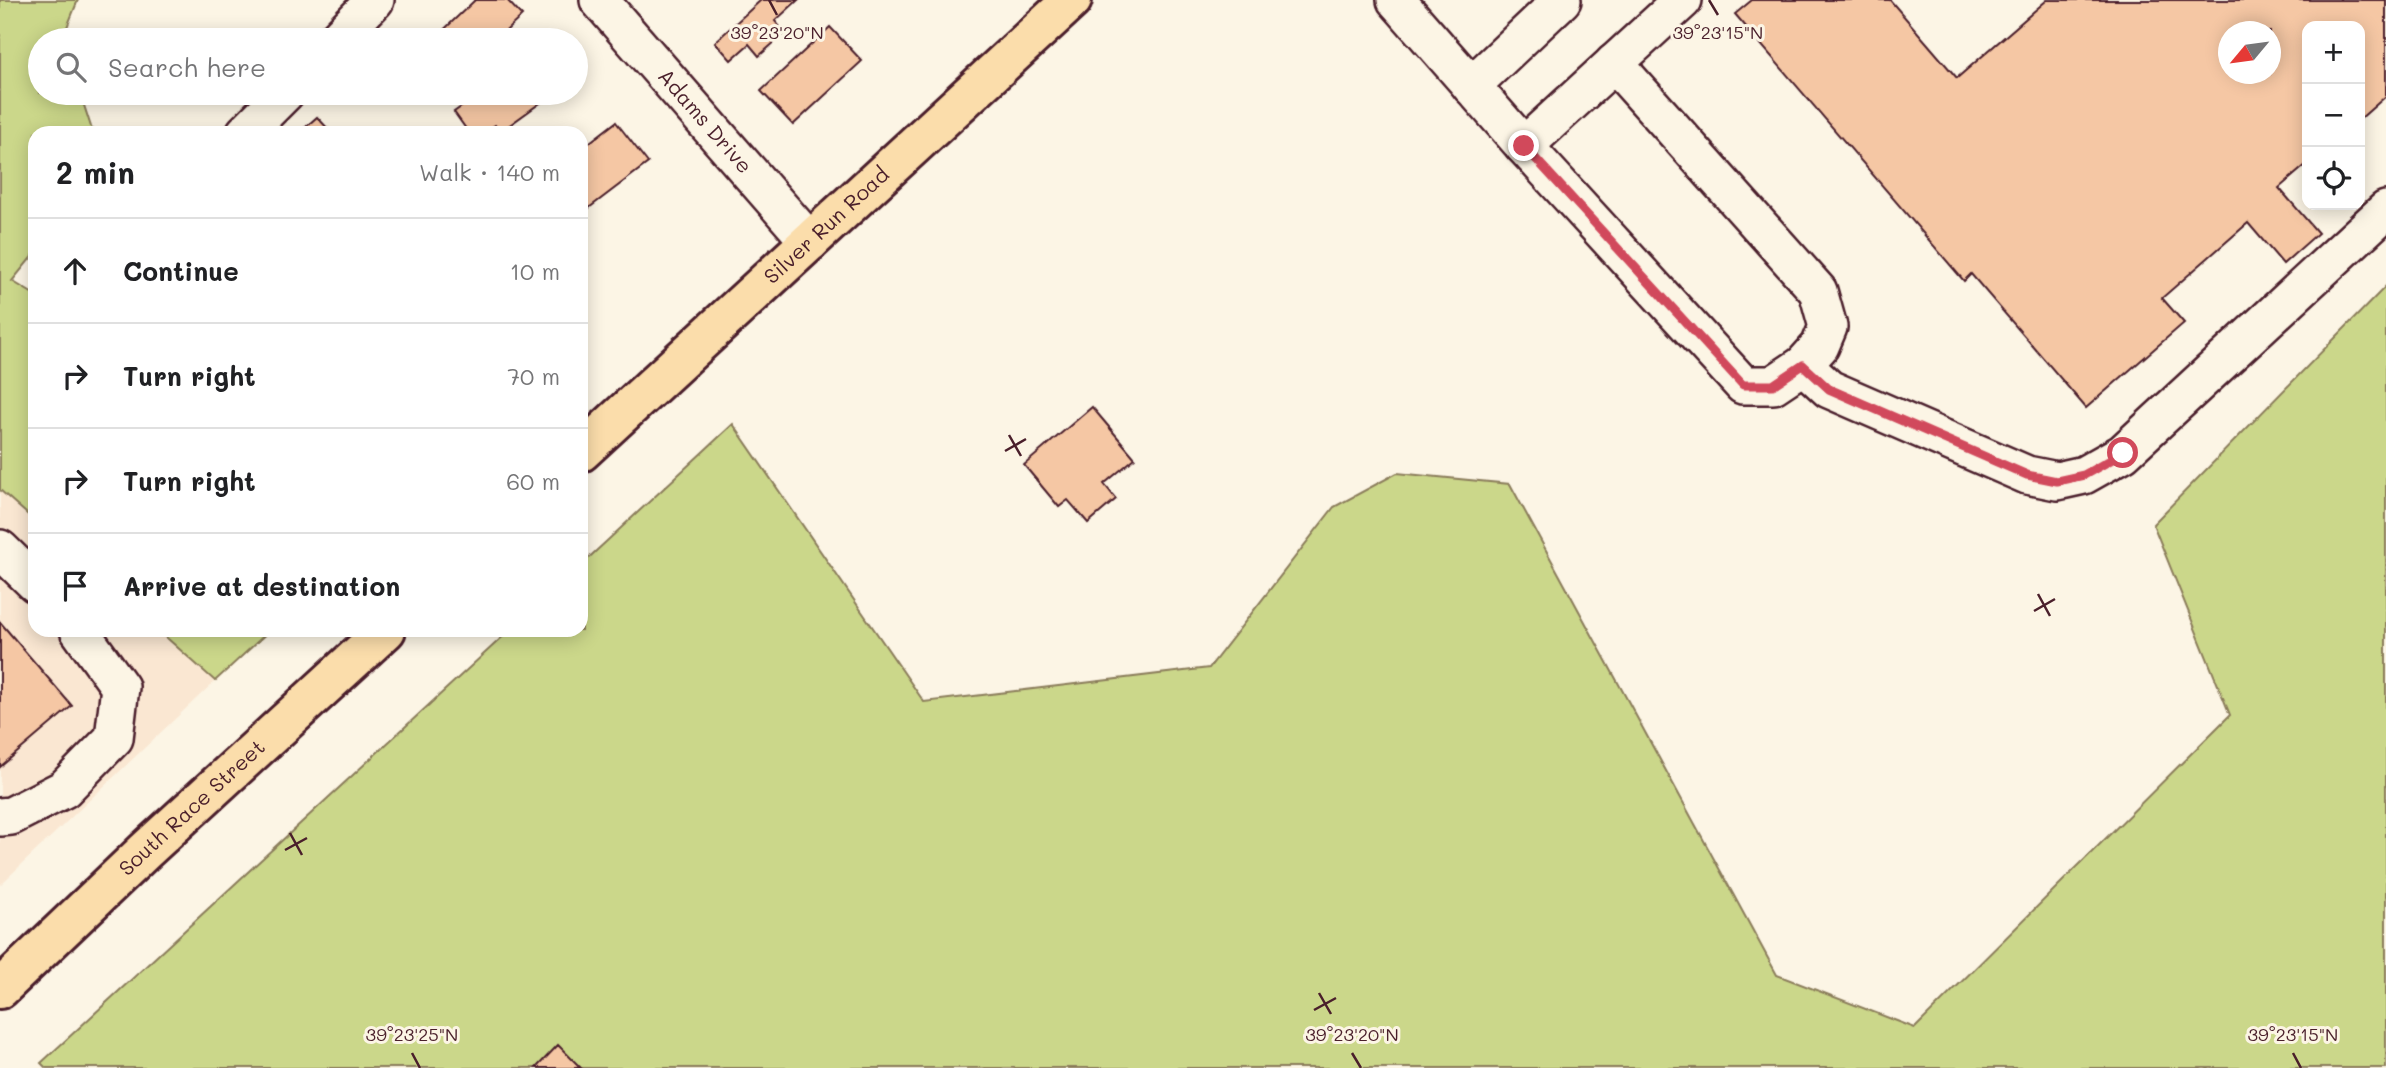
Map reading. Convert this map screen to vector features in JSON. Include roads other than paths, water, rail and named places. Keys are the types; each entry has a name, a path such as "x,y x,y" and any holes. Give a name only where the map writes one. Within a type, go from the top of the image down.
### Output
{"main road":[{"name":"Silver Run Road","path":"588,446 1072,0"},
{"name":"South Race Street","path":"0,989 145,851 378,637"}],"street":[{"path":"348,28 375,0"},
{"name":"Adams Drive","path":"599,0 810,242"},
{"path":"1396,0 1524,146 1743,385 1773,385 1803,365 1820,346 1828,327 1818,291 1614,63"},
{"path":"1471,86 1562,0"},
{"path":"1524,146 1683,0"},
{"path":"253,126 273,105"},
{"path":"1803,365 1829,389 2027,475 2057,481 2084,475 2123,453 2386,210"},
{"path":"0,550 28,576"},
{"path":"0,817 11,816 64,789 114,738 120,687 84,637"}]}
